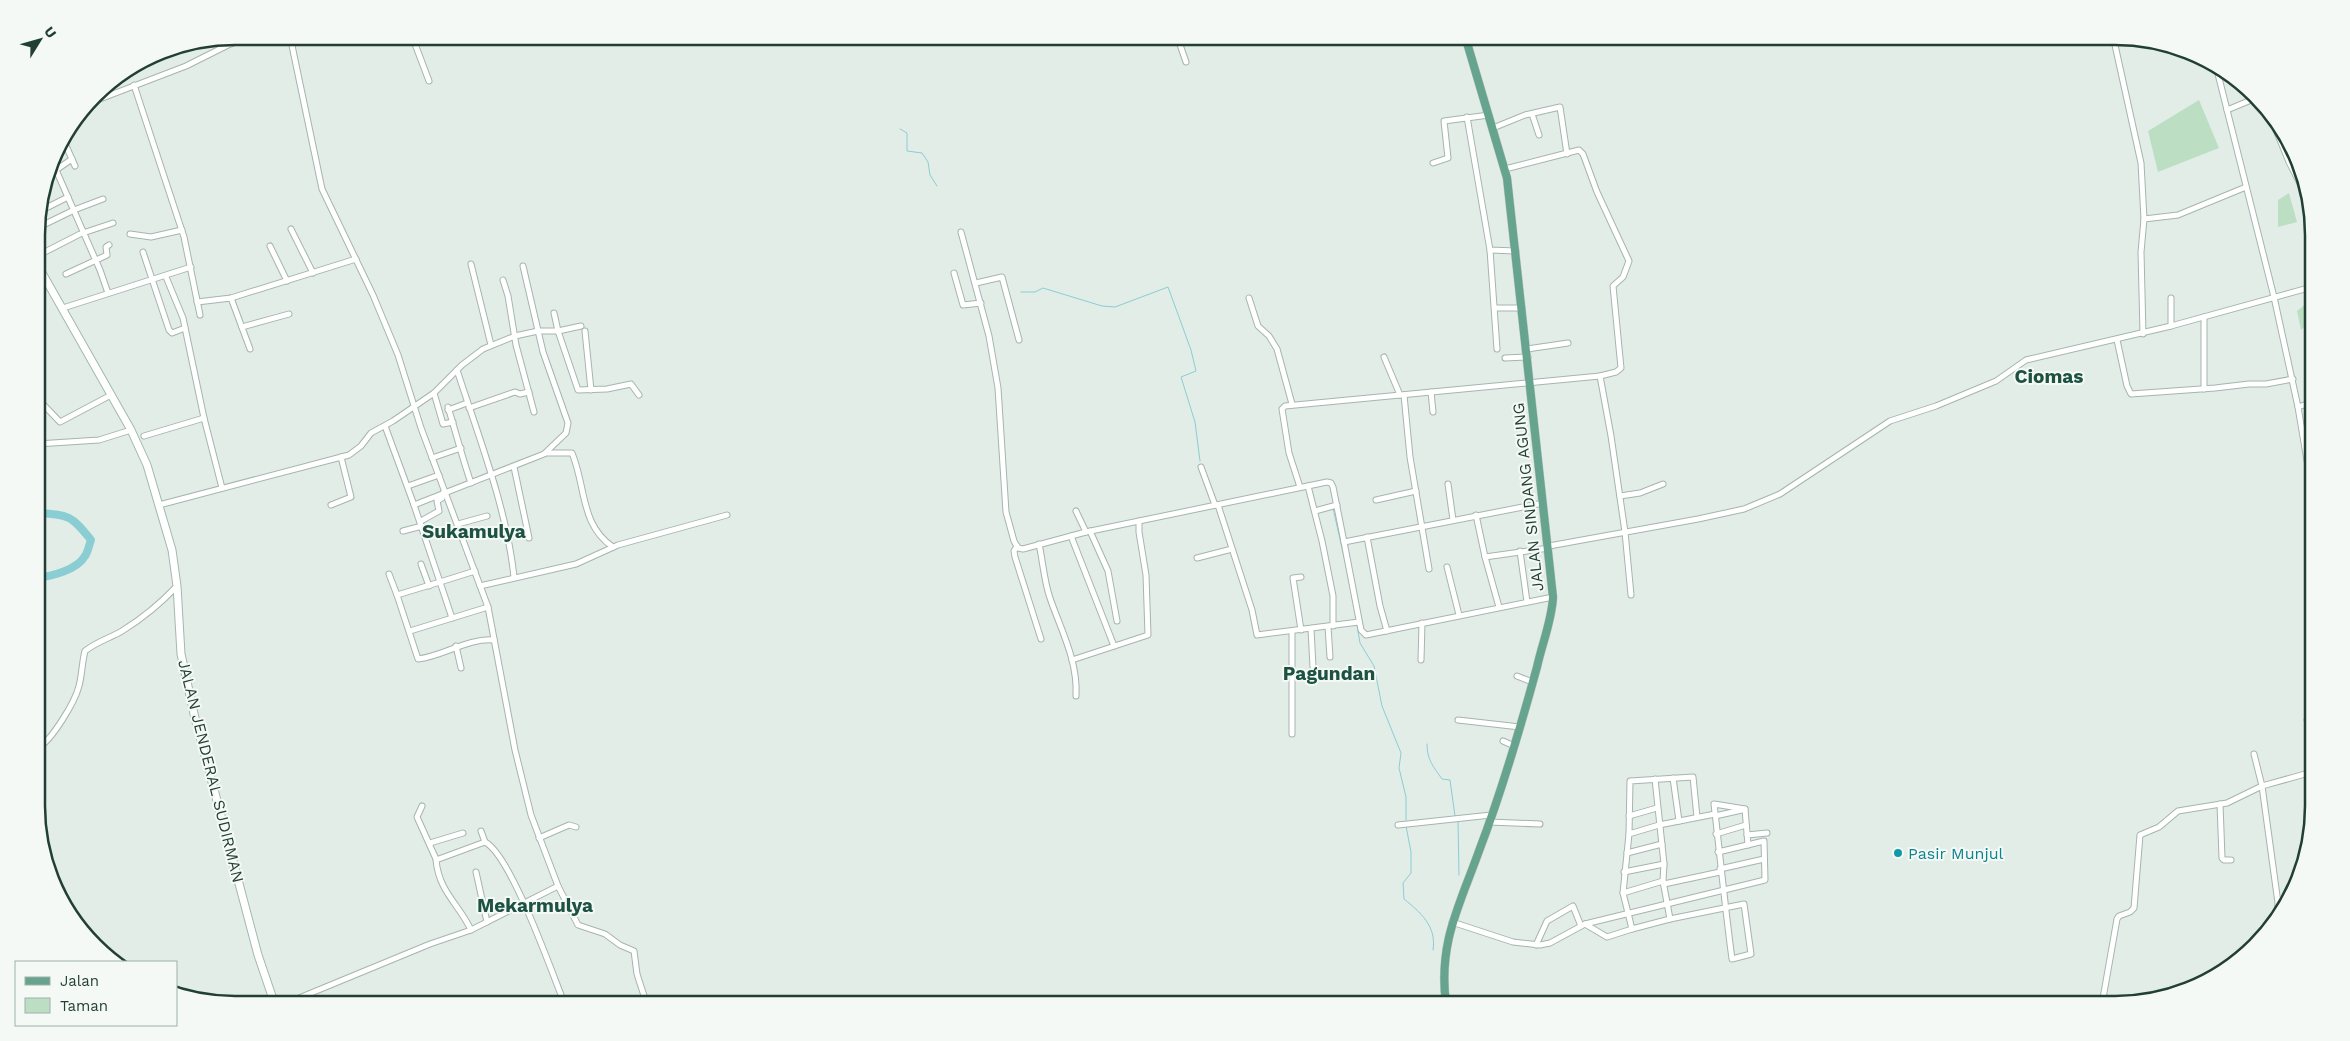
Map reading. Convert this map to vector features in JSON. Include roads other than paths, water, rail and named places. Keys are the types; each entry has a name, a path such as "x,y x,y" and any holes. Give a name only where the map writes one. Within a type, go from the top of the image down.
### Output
{"main road":[{"name":"JALAN SINDANG AGUNG","path":"1446,996 1444,960 1452,922 1490,819 1520,727 1553,597 1516,251 1505,169 1468,45"},
{"name":"JALAN JENDERAL SUDIRMAN","path":"45,278 131,430 147,465 172,550 177,586 181,654 194,714 258,956 272,996"}],"street":[{"path":"105,97 231,45"},
{"path":"292,45 322,189 356,259 398,355 444,493 458,524 488,607 515,750 531,815 539,838 558,886 580,926 605,934 620,945 634,951 637,974 644,996"},
{"path":"415,45 429,81"},
{"path":"1180,45 1186,62"},
{"path":"2115,45 2141,163 2144,219 2141,252 2143,334"},
{"path":"2218,76 2274,297 2293,379 2305,446"},
{"path":"134,85 182,230 200,316"},
{"path":"2227,110 2249,101"},
{"path":"1493,128 1532,114 1561,108 1567,154"},
{"path":"1532,114 1539,136"},
{"path":"1433,163 1448,158 1444,121 1489,115"},
{"path":"1467,117 1490,250 1497,350"},
{"path":"2279,139 2294,172"},
{"path":"67,147 75,166"},
{"path":"1300,487 1289,453 1282,409 1285,406 1600,376 1616,372 1621,368 1613,286 1623,276 1629,261 1597,192 1583,154 1579,150 1505,169"},
{"path":"56,170 72,159"},
{"path":"56,170 96,260 108,293"},
{"path":"2144,219 2178,215 2246,187"},
{"path":"47,208 68,198"},
{"path":"45,224 103,199"},
{"path":"45,252 84,233 113,223"},
{"path":"291,229 313,273"},
{"path":"130,234 151,236 182,230"},
{"path":"961,232 981,303 998,388 1006,512 1017,546 1023,549 1139,521 1300,487 1331,483 1334,506 1344,542 1359,622 1362,632 1366,635 1553,597"},
{"path":"66,274 107,255 106,247 109,245"},
{"path":"270,246 287,281"},
{"path":"1490,250 1516,251"},
{"path":"143,252 169,330 172,333 185,328"},
{"path":"197,302 231,298 356,259"},
{"path":"471,264 491,345"},
{"path":"414,504 491,476 546,453 566,433 569,427 548,370 523,266"},
{"path":"62,308 191,267"},
{"path":"954,273 963,305 981,303"},
{"path":"166,276 185,328 190,360 222,488"},
{"path":"976,283 1002,277 1019,340"},
{"path":"62,308 153,280"},
{"path":"503,280 534,412"},
{"path":"1485,557 1549,547 1740,510 1780,494 1890,421 1936,406 1996,381 2026,360 2143,334 2305,289"},
{"path":"231,298 250,349"},
{"path":"1249,298 1258,326 1269,336 1277,350 1292,404"},
{"path":"2171,298 2171,326"},
{"path":"1495,308 1522,308"},
{"path":"554,313 576,389 582,392 631,384 639,395"},
{"path":"242,327 289,314"},
{"path":"2204,317 2204,389"},
{"path":"159,505 271,473 355,452 368,435 385,426 434,393 475,354 491,345 515,336 538,331 583,329 591,390"},
{"path":"2117,340 2127,386 2131,394 2266,384 2293,379"},
{"path":"1505,358 1568,343"},
{"path":"1384,357 1402,395 1429,569"},
{"path":"457,370 491,476 514,577"},
{"path":"1600,376 1620,496 1631,595"},
{"path":"471,483 448,408 468,405 514,392 520,394 529,392"},
{"path":"1431,392 1433,412"},
{"path":"434,393 443,424 453,422"},
{"path":"45,406 60,422 111,394"},
{"path":"2298,407 2305,405"},
{"path":"144,436 204,418"},
{"path":"385,426 422,523 452,618"},
{"path":"45,443 99,440 131,430"},
{"path":"432,458 461,448"},
{"path":"546,453 572,453 580,476 592,525 600,538 613,547"},
{"path":"331,505 351,497 341,457"},
{"path":"514,467 529,538"},
{"path":"1201,468 1232,549 1252,610 1257,636 1268,632 1311,629 1359,622"},
{"path":"408,486 439,474"},
{"path":"1448,484 1454,520"},
{"path":"1620,496 1640,493 1663,484"},
{"path":"1308,486 1333,596 1330,626 1330,657"},
{"path":"1376,500 1416,492"},
{"path":"403,531 422,523 438,512 436,502 444,496 444,493"},
{"path":"1344,542 1544,503"},
{"path":"1315,511 1334,506"},
{"path":"1076,511 1108,571 1117,621"},
{"path":"480,586 576,564 613,547 727,515"},
{"path":"1476,515 1499,607"},
{"path":"458,524 486,516"},
{"path":"1072,660 1145,637 1148,634 1146,575 1139,521"},
{"path":"1071,536 1114,646"},
{"path":"1367,537 1380,606 1387,631"},
{"path":"1039,544 1051,599 1059,617 1077,674 1076,696"},
{"path":"1017,546 1014,551 1041,639"},
{"path":"1197,558 1232,549"},
{"path":"1520,551 1527,602"},
{"path":"421,564 429,586"},
{"path":"1447,568 1459,615"},
{"path":"397,595 475,571"},
{"path":"389,574 418,659 456,646 494,640"},
{"path":"1301,577 1293,578 1301,630"},
{"path":"45,742 79,687 85,651 137,621 163,601 177,586"},
{"path":"410,631 488,607"},
{"path":"1422,623 1422,660"},
{"path":"1311,629 1312,667"},
{"path":"1292,631 1292,734"},
{"path":"456,646 461,668"},
{"path":"1516,676 1532,682"},
{"path":"1458,720 1520,727"},
{"path":"1504,741 1514,746"},
{"path":"2254,754 2262,786 2278,904"},
{"path":"2103,996 2117,919 2134,908 2140,835 2159,827 2178,811 2232,801 2262,786 2305,774"},
{"path":"1632,930 1623,893 1629,834 1630,781 1693,777 1697,817"},
{"path":"1673,778 1679,821"},
{"path":"1655,780 1664,864 1663,883 1670,919"},
{"path":"1536,945 1547,921 1573,906 1583,925 1607,937 1670,919 1725,909 1744,904 1751,954 1732,959 1725,909 1720,870 1714,804 1745,809"},
{"path":"2220,804 2222,858 2224,860 2232,860"},
{"path":"422,806 417,817 430,842 438,872 449,899 464,917 470,930"},
{"path":"1629,816 1657,808"},
{"path":"1629,834 1659,825 1745,809"},
{"path":"1745,809 1748,845"},
{"path":"1398,825 1490,819 1540,824"},
{"path":"539,838 569,825 576,827"},
{"path":"1716,834 1746,825"},
{"path":"481,831 485,842 506,866 520,892 561,996"},
{"path":"430,842 463,833"},
{"path":"1747,836 1767,833"},
{"path":"1452,922 1513,942 1536,945 1550,943 1583,925 1628,912 1765,880 1764,841 1718,852"},
{"path":"436,859 485,842"},
{"path":"1627,853 1662,844"},
{"path":"1623,893 1764,859"},
{"path":"1624,872 1664,864"},
{"path":"476,872 487,922"},
{"path":"304,996 430,944 470,930 558,886"}],"waterway":[{"path":"900,129 907,133 907,151 922,153 928,162 930,175 937,186"},
{"path":"1021,292 1035,292 1043,288 1102,306 1115,307 1168,287 1191,350 1196,371 1181,377 1195,422 1200,461"},
{"path":"1333,508 1347,570"},
{"path":"45,514 63,516 74,521 91,540 86,554 76,565 57,574 45,576"},
{"path":"1357,625 1360,643 1374,666 1382,706 1401,753 1399,768 1406,797 1406,820"},
{"path":"1427,744 1429,759 1433,766 1442,779 1450,780 1455,816"},
{"path":"1458,820 1459,875"},
{"path":"1406,826 1411,852 1411,873 1403,883 1404,899 1416,909 1430,927 1434,941 1433,950"}],"place":[{"name":"Pasir Munjul","path":"1898,853"}],"district":[{"name":"Ciomas","path":"2049,376"},
{"name":"Sukamulya","path":"474,531"},
{"name":"Pagundan","path":"1329,673"},
{"name":"Mekarmulya","path":"535,905"}]}
